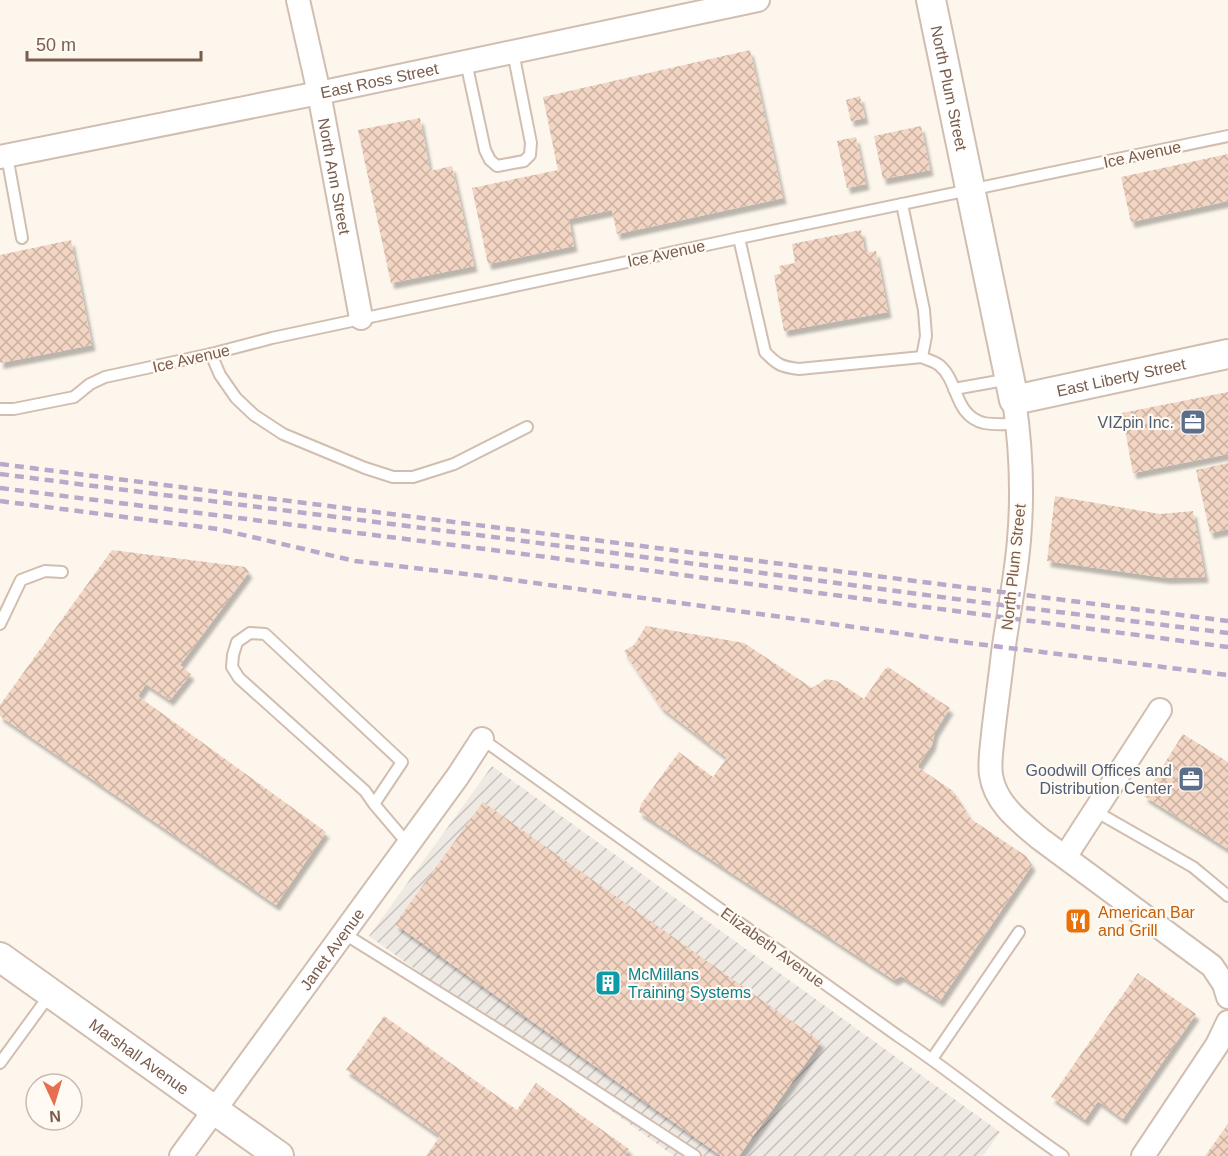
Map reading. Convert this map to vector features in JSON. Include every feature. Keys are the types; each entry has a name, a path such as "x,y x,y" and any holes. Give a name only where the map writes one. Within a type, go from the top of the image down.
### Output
{"street":[{"name":"North Ann Street","path":"298,0 319,93 361,318"},
{"name":"East Ross Street","path":"3,157 758,0"},
{"name":"North Plum Street","path":"931,0 1014,401 1021,486 1019,541 990,762 994,786 1012,816 1212,966 1224,984 1228,997"},
{"name":"East Liberty Street","path":"1014,401 1228,354"},
{"path":"1065,857 1160,710"},
{"name":"Janet Avenue","path":"181,1156 482,740"},
{"name":"Marshall Avenue","path":"0,957 279,1156"},
{"path":"1143,1156 1216,1045 1228,1022"}],"lane":[{"path":"466,62 485,150 490,160 498,166 524,161 530,155 531,143 513,52"},
{"name":"Ice Avenue","path":"0,409 14,409 74,397 90,384 105,377 361,318 1228,136"},
{"path":"3,157 21,238"},
{"path":"902,204 924,310 926,336 922,357"},
{"path":"739,238 765,352 775,363 800,369 922,357 939,365 954,389 962,409 976,420 986,424 1014,401"},
{"path":"211,354 219,375 236,398 254,415 283,434 365,468 393,477 413,477 454,464 527,427"},
{"path":"954,389 1014,401"},
{"path":"0,624 21,580 45,571 62,572"},
{"path":"374,804 402,762 265,634 250,633 237,642 232,655 232,667 239,678 365,791 374,804 408,843"},
{"name":"Elizabeth Avenue","path":"482,740 932,1059 1063,1156"},
{"path":"1095,811 1193,867 1228,896"},
{"path":"932,1059 1019,932"},
{"path":"343,933 566,1071 695,1156"},
{"path":"0,1063 51,993"}],"shaded area":[{"path":"492,766 1000,1132 983,1156 674,1156 369,936"}],"building":[{"path":"750,50 783,198 617,234 612,210 569,219 574,246 488,264 472,188 558,170 543,97"},
{"path":"860,96 865,118 851,121 846,100"},
{"path":"420,118 430,171 452,166 474,266 391,283 358,130"},
{"path":"921,126 930,170 883,179 874,136"},
{"path":"856,137 866,184 847,188 837,141"},
{"path":"1228,154 1228,201 1131,222 1121,177"},
{"path":"861,230 865,253 876,251 888,312 784,331 774,275 781,274 779,266 795,263 792,244"},
{"path":"71,240 92,345 0,363 0,255"},
{"path":"1228,392 1228,454 1133,473 1122,413"},
{"path":"1228,463 1228,529 1210,533 1196,470"},
{"path":"1055,496 1160,514 1193,511 1205,577 1167,578 1047,561"},
{"path":"112,550 245,567 249,572 180,665 191,674 170,700 146,684 138,696 326,832 276,905 0,716 0,705"},
{"path":"646,626 744,643 812,688 826,679 837,681 864,699 888,667 950,708 935,732 932,745 919,764 919,768 953,791 971,819 1026,856 1032,865 940,1001 901,976 894,980 639,812 641,804 679,752 713,777 727,758 661,707 624,651 634,645"},
{"name":"Goodwill Offices and Distribution Center","path":"1183,734 1228,762 1228,849 1144,796"},
{"name":"McMillans Training Systems","path":"483,802 821,1042 739,1156 721,1156 395,924"},
{"path":"1138,973 1196,1014 1123,1119 1098,1101 1085,1120 1051,1097"},
{"path":"384,1016 517,1110 536,1083 629,1149 625,1156 426,1156 440,1136 346,1070"},
{"path":"1228,1124 1228,1156 1205,1156"}],"railway":[{"path":"0,464 1228,621"},
{"path":"0,474 1228,633"},
{"path":"0,488 493,550 1228,647"},
{"path":"0,501 218,529 355,561 1228,675"}],"place":[{"name":"VIZpin Inc.","path":"1193,422"},
{"name":"Goodwill Offices and Distribution Center","path":"1191,779"},
{"name":"American Bar and Grill","path":"1078,921"},
{"name":"McMillans Training Systems","path":"608,983"}]}
